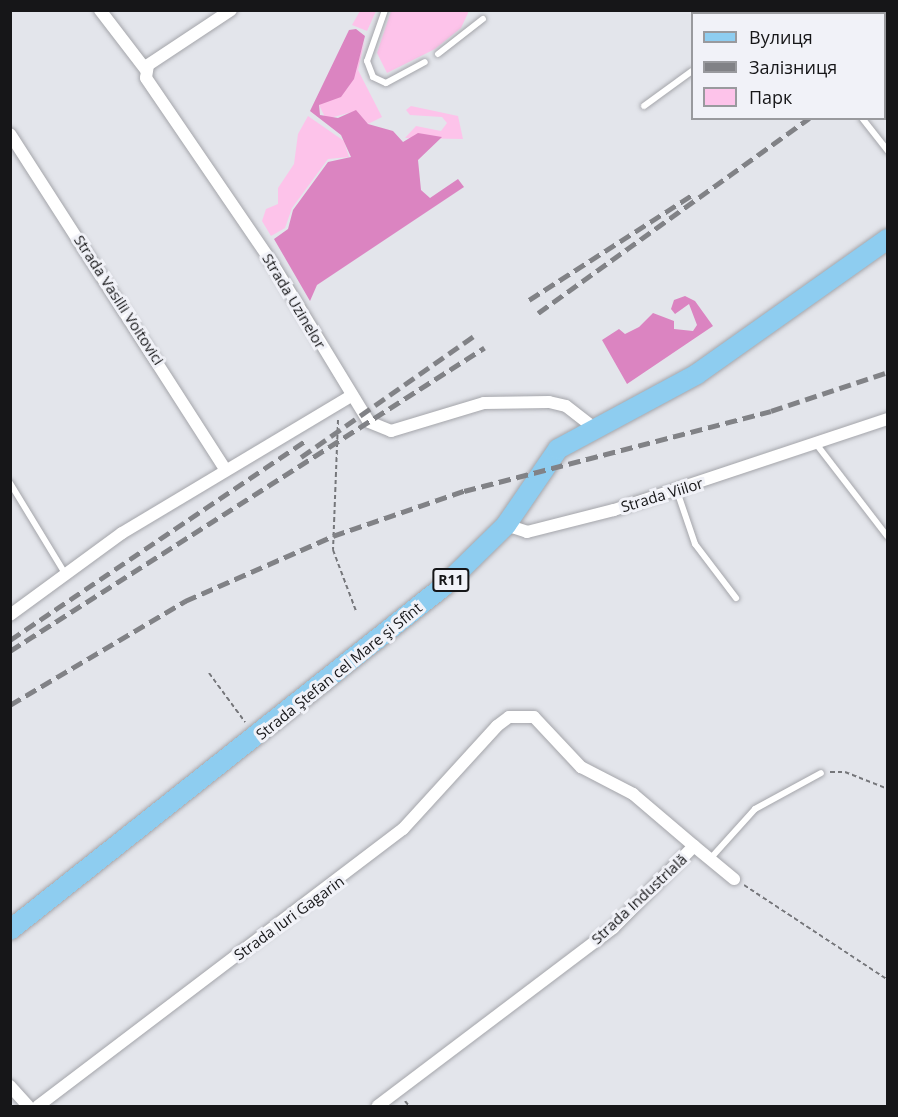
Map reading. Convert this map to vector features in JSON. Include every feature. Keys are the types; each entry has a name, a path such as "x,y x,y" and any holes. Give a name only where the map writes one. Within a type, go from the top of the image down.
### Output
{"main road":[{"name":"Strada Ştefan cel Mare şi Sfînt","path":"10,930 444,586 506,525 558,449 592,426 697,374 888,239"}],"street":[{"name":"Strada Uzinelor","path":"100,10 146,70 153,93 266,253 351,396 369,422 384,430 497,402 558,403 592,426"},
{"path":"146,70 231,10"},
{"name":"Strada Vasilii Voitovici","path":"10,134 225,469"},
{"path":"10,615 225,469 351,396"},
{"name":"Strada Viilor","path":"506,525 535,530 676,491 888,419"},
{"name":"Strada Industrială","path":"378,1107 613,927 694,846 633,794 581,767 559,748 542,723 522,714"},
{"name":"Strada Iuri Gagarin","path":"38,1107 346,876 452,782 496,726 522,714"},
{"path":"694,846 734,879"},
{"path":"10,1086 28,1107"}],"lane":[{"path":"385,10 367,61 373,77 386,83 425,62"},
{"path":"438,54 483,19"},
{"path":"644,106 691,72"},
{"path":"864,120 888,151"},
{"path":"817,445 887,537"},
{"path":"10,483 67,575"},
{"path":"676,491 695,544 736,598"},
{"path":"710,859 755,809 821,773"}],"path":[{"path":"337,405 340,468 333,550 356,611"},
{"path":"209,674 256,737"},
{"path":"821,773 845,772 888,789"},
{"path":"734,879 888,980"}],"green space":[{"path":"468,10 468,13 461,28 435,49 387,73 377,53 391,11"},
{"path":"360,11 376,11 367,31 352,25"},
{"path":"365,40 358,70 382,117 368,124 356,111 326,119 319,105 348,88"},
{"path":"411,106 458,116 463,139 405,138 416,126 441,131 447,123 442,117 410,115 406,110"},
{"path":"308,116 344,141 349,157 328,159 292,208 285,228 271,236 262,221 266,209 278,204 278,188 294,164 298,134"}],"shaded area":[{"path":"356,29 365,36 354,79 341,97 319,105 320,115 338,118 356,110 368,124 393,131 403,142 418,133 442,137 418,160 421,190 430,198 458,179 464,187 317,285 310,301 274,239 288,229 293,210 328,162 351,157 341,135 310,111 349,30"},
{"path":"685,296 695,301 713,326 627,384 602,340 619,329 625,334 639,327 653,313 674,321 674,329 693,331 697,325 689,304 675,314 671,309 674,300"}],"railway":[{"path":"538,313 806,120"},
{"path":"529,300 695,193"},
{"path":"301,457 475,335"},
{"path":"10,651 484,348"},
{"path":"10,705 185,601 333,536 464,491 771,411 888,372"},
{"path":"10,640 307,440"}]}
